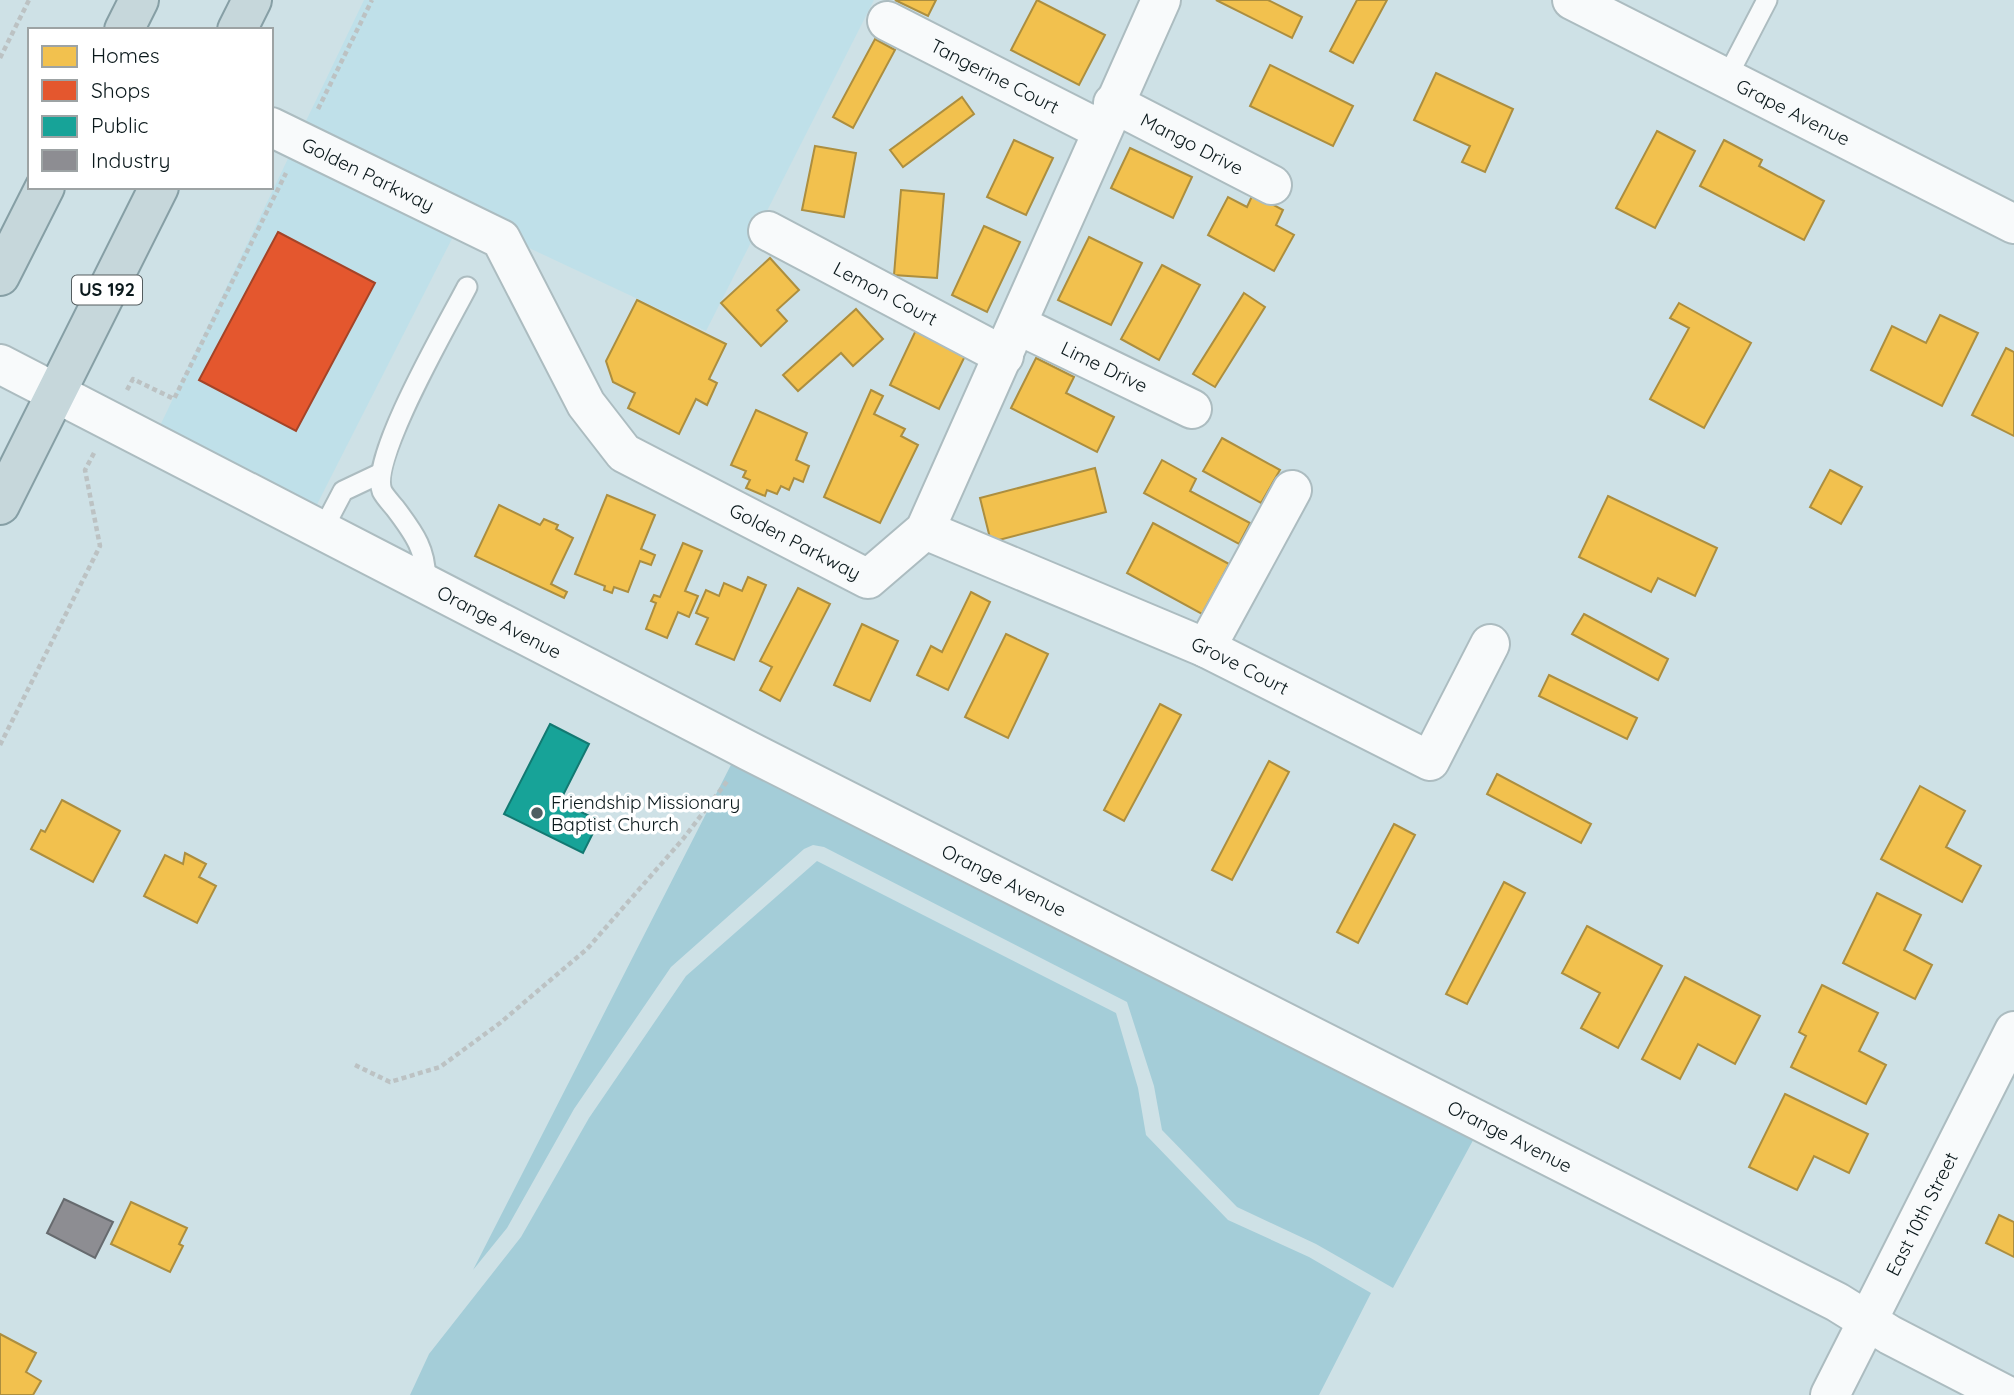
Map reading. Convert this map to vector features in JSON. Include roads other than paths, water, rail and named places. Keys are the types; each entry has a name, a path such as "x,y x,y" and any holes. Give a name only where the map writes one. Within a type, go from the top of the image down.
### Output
{"highway":[{"path":"125,28 139,0"},
{"path":"238,28 252,0"},
{"path":"0,276 44,189"},
{"name":"US 192","path":"0,505 158,189"}],"street":[{"name":"Golden Parkway","path":"286,135 502,239 586,404 624,453 867,579 925,530 1161,0"},
{"name":"Grape Avenue","path":"1572,0 2014,224"},
{"name":"Tangerine Court","path":"887,20 1107,117"},
{"name":"Mango Drive","path":"1107,117 1272,185"},
{"name":"Lemon Court","path":"768,231 1011,341"},
{"name":"Lime Drive","path":"1011,341 1192,409"},
{"name":"Orange Avenue","path":"0,365 749,751 1837,1302 1866,1322 2006,1395"},
{"path":"1206,648 1292,490"},
{"name":"Grove Court","path":"925,530 1206,648 1430,761 1490,644"},
{"name":"East 10th Street","path":"1829,1395 2014,1031"}],"lane":[{"path":"1726,79 1767,0"},
{"path":"425,584 427,565 422,547 382,491 379,474 388,443 467,287"},
{"path":"322,531 343,491 379,474"}],"place":[{"name":"Friendship Missionary Baptist Church","path":"537,813"}]}
